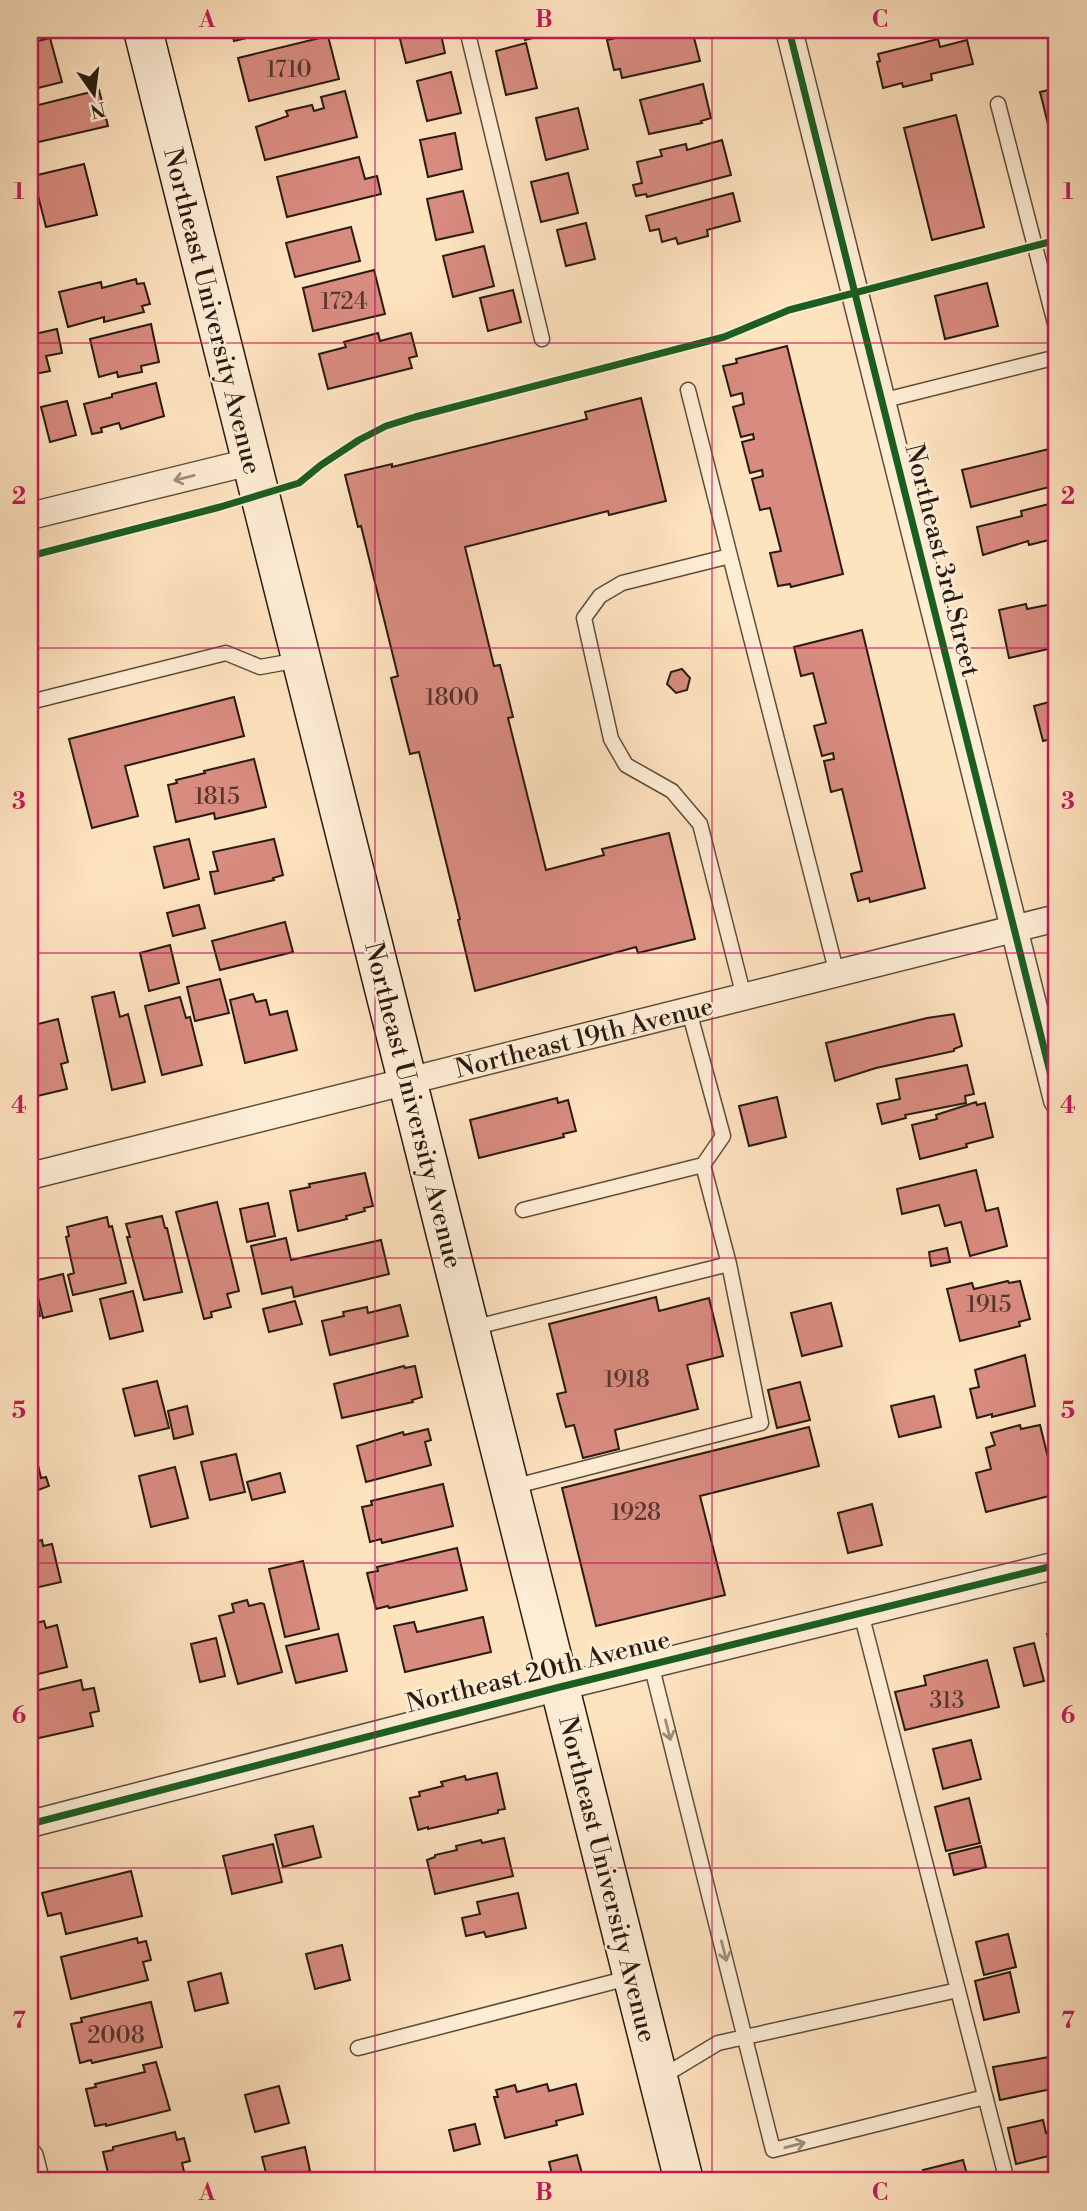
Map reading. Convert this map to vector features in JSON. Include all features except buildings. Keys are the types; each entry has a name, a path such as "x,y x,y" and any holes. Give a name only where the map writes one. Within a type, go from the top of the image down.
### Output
{"main road":[{"name":"Northeast University Avenue","path":"143,30 684,2181"}],"street":[{"name":"Northeast 3rd Street","path":"789,30 1057,1100"},
{"path":"30,516 250,462"},
{"name":"Northeast 19th Avenue","path":"30,1176 1057,918"},
{"name":"Northeast 20th Avenue","path":"30,1824 651,1664 1057,1566"},
{"path":"30,2157 36,2181"}],"lane":[{"path":"467,30 542,339"},
{"path":"999,104 1057,331"},
{"path":"881,401 1057,357"},
{"path":"688,390 837,974"},
{"path":"730,556 622,583 600,596 584,618 611,739 626,765 673,791 700,824 744,997"},
{"path":"30,702 226,653 260,667 301,660"},
{"path":"523,1210 703,1165 723,1136 689,1011"},
{"path":"511,1488 761,1423 729,1264 703,1165"},
{"path":"471,1328 729,1264"},
{"path":"861,1613 1007,2181"},
{"path":"651,1664 774,2150 985,2097"},
{"path":"358,2048 633,1977"},
{"path":"659,2078 719,2043 958,1990"}],"cycle path":[{"path":"789,30 1057,1100"},
{"path":"30,556 220,507 299,483 359,440 386,426 415,417 724,337 789,310 1057,240"},
{"path":"30,1824 560,1687 1057,1565"}]}
